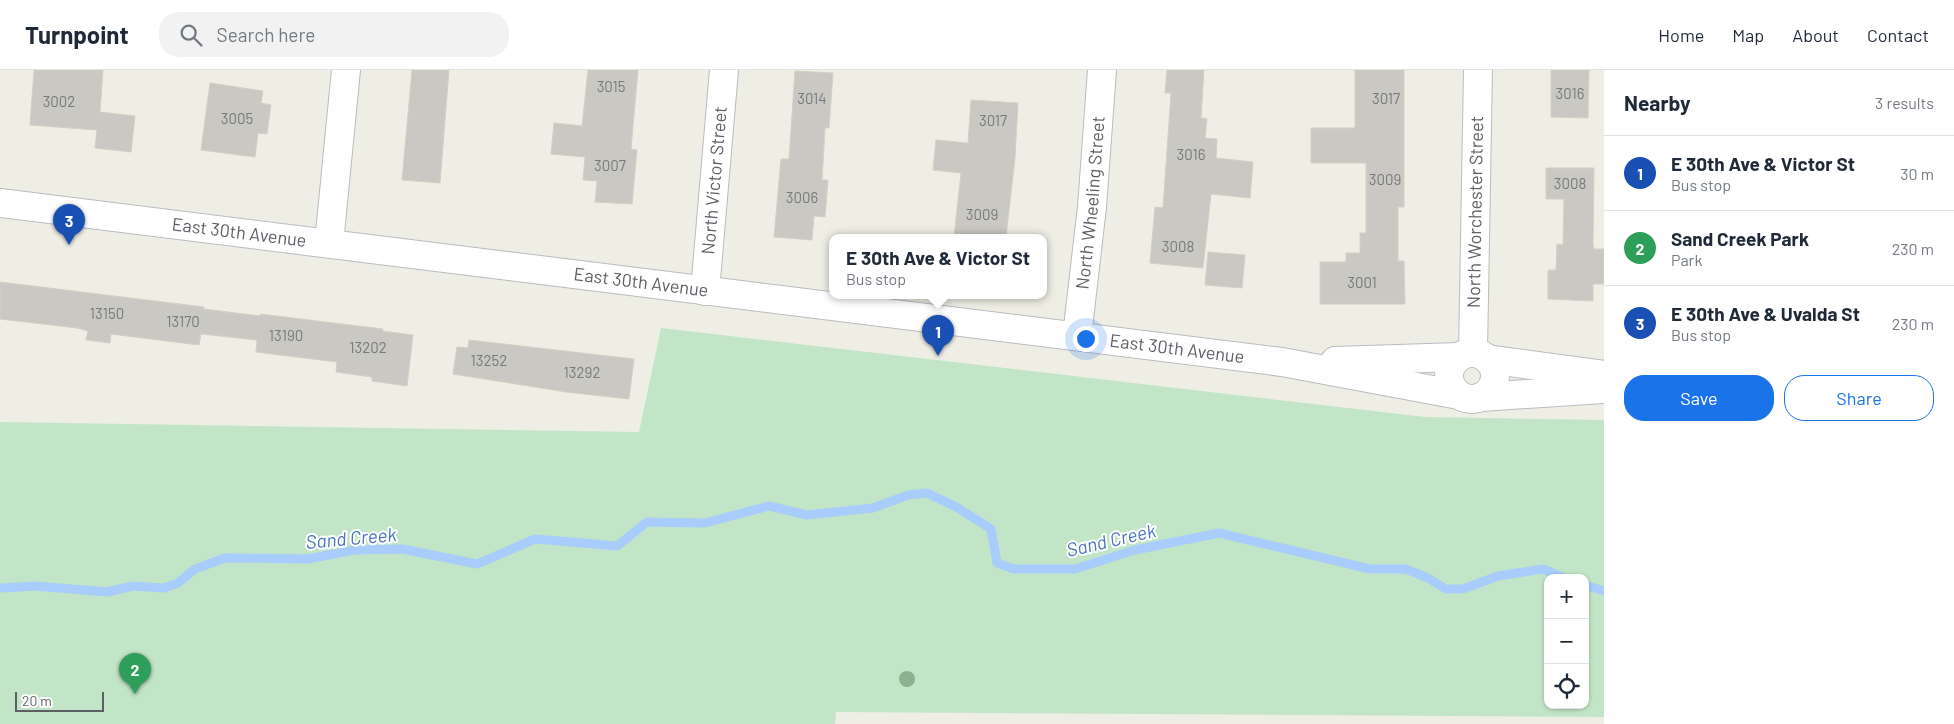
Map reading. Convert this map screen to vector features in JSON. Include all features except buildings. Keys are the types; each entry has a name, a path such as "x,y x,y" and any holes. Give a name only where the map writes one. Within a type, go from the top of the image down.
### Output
{"street":[{"path":"329,244 346,70"},
{"name":"North Victor Street","path":"705,291 724,70"},
{"name":"North Wheeling Street","path":"1077,336 1092,208 1102,70"},
{"name":"North Worchester Street","path":"1473,357 1478,70"},
{"name":"East 30th Avenue","path":"0,203 1282,362 1470,396 1604,389"},
{"path":"1473,357 1494,372 1494,380 1487,393 1470,396 1453,390 1449,376 1450,368 1473,357"},
{"name":"East 30th Avenue","path":"1282,362 1473,357 1604,375"}],"green space":[{"path":"661,328 1425,417 1604,420 1604,717 836,712 835,724 0,724 0,422 639,432"}],"waterway":[{"name":"Sand Creek","path":"0,588 35,586 107,592 133,586 164,588 178,583 195,569 225,558 308,559 354,550 402,549 477,564 535,539 617,546 647,522 705,523 769,506 807,515 873,508 908,495 927,493 958,508 991,529 997,563 1014,569 1075,569 1135,550 1219,533 1370,569 1406,569 1428,578 1446,589 1463,589 1498,576 1543,569 1555,574"},
{"name":"Sand Creek","path":"1589,586 1604,591"}],"place":[{"name":"E 30th Ave & Uvalda St","path":"69,245"},
{"name":"E 30th Ave & Victor St","path":"938,356"},
{"name":"Sand Creek Park","path":"135,694"}]}
